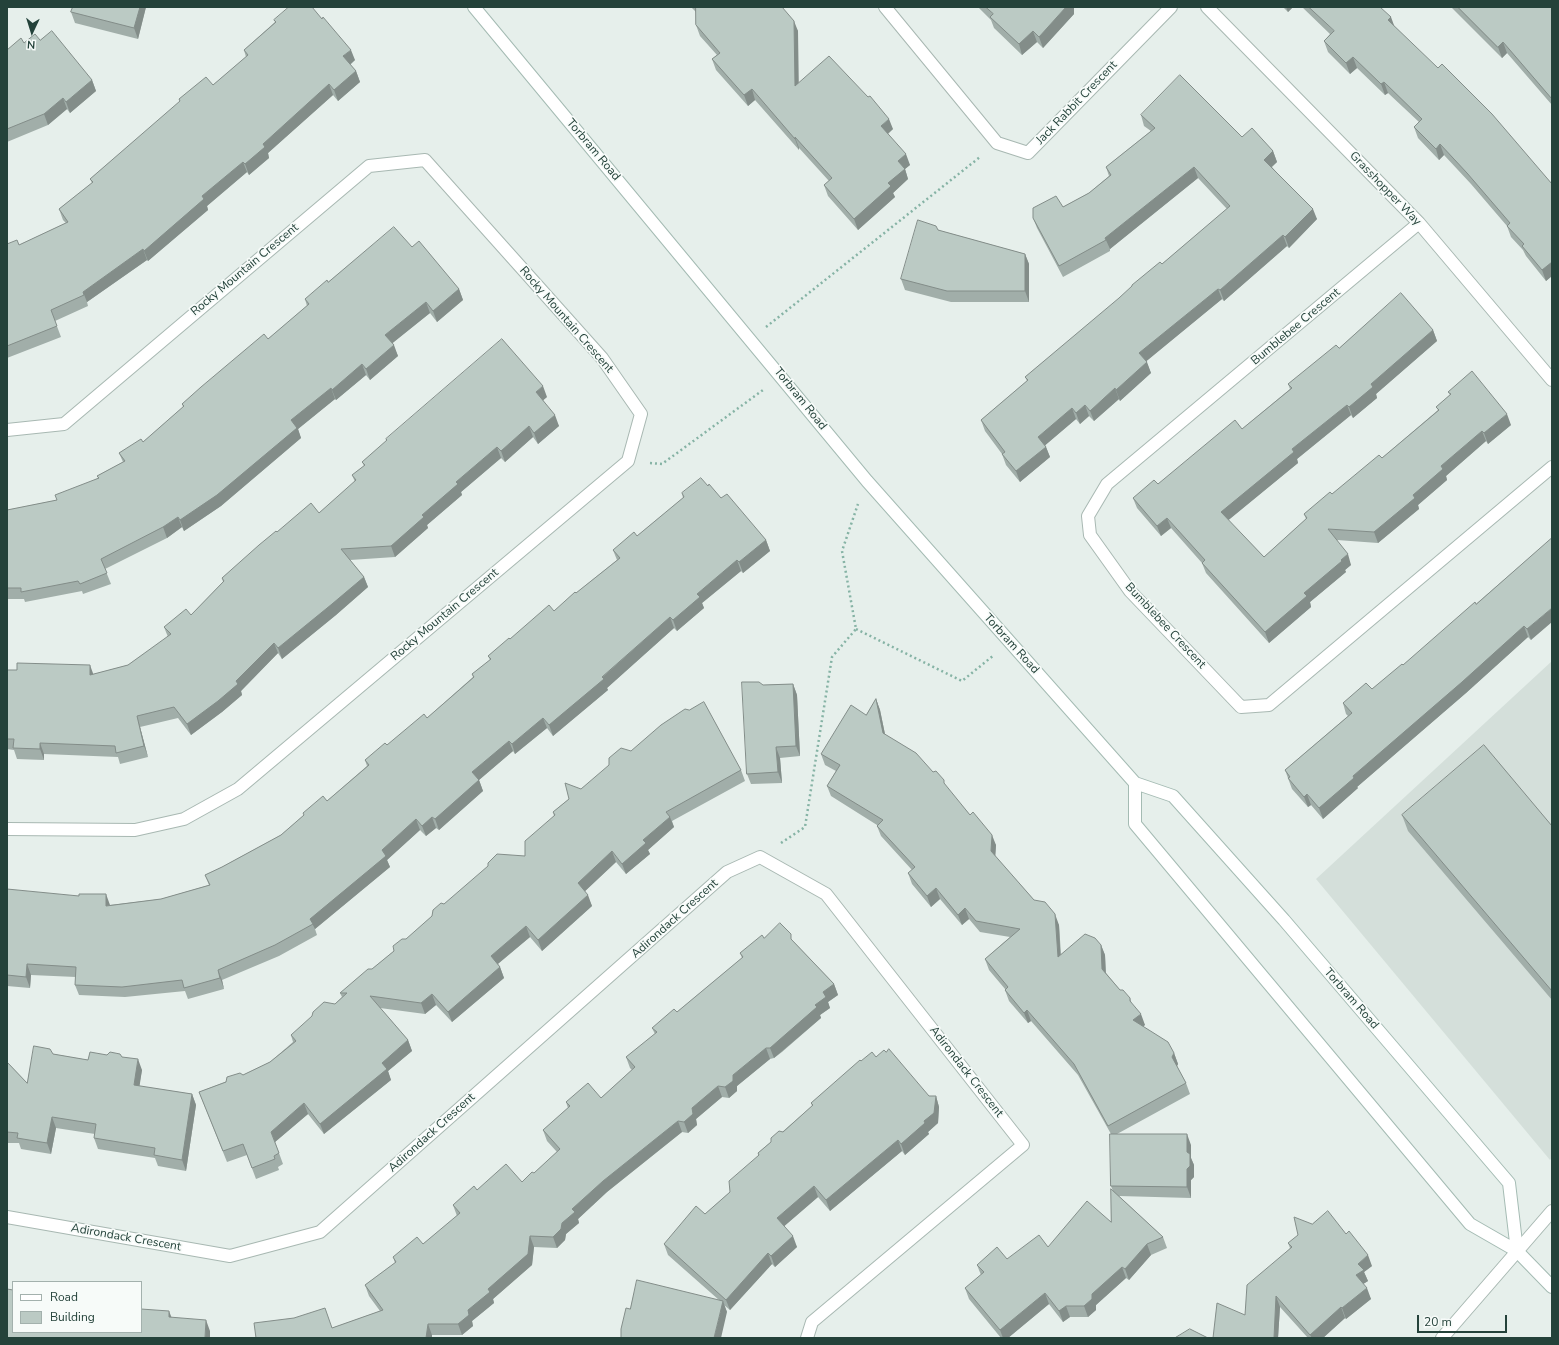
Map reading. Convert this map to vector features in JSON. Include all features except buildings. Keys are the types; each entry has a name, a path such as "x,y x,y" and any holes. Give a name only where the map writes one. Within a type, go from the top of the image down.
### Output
{"street":[{"name":"Torbram Road","path":"474,7 867,481 1135,783 1173,796 1284,920 1509,1183 1517,1251"},
{"path":"885,7 997,143"},
{"name":"Jack Rabbit Crescent","path":"997,143 1028,153 1171,7"},
{"name":"Grasshopper Way","path":"1207,7 1419,223 1552,380"},
{"name":"Rocky Mountain Crescent","path":"7,430 64,424 368,166 425,160 602,358 641,414 628,461 238,790 184,819 135,830 7,829"},
{"name":"Bumblebee Crescent","path":"1419,223 1107,484 1088,516 1090,534 1130,591 1241,707 1269,705 1552,467"},
{"path":"1135,783 1135,824 1470,1224 1517,1251 1552,1288"},
{"name":"Adirondack Crescent","path":"7,1217 230,1256 320,1232 727,872 760,857 826,894 1023,1145 812,1322 807,1338"},
{"path":"1442,1338 1552,1211"}],"path":[{"path":"751,340 997,143"},
{"path":"628,461 662,464 781,377"},
{"path":"856,629 842,551 867,481"},
{"path":"856,629 962,681 1010,643"},
{"path":"760,857 805,827 832,657 856,629"}],"shaded area":[{"path":"1552,661 1552,1157 1550,1160 1316,879"}]}
